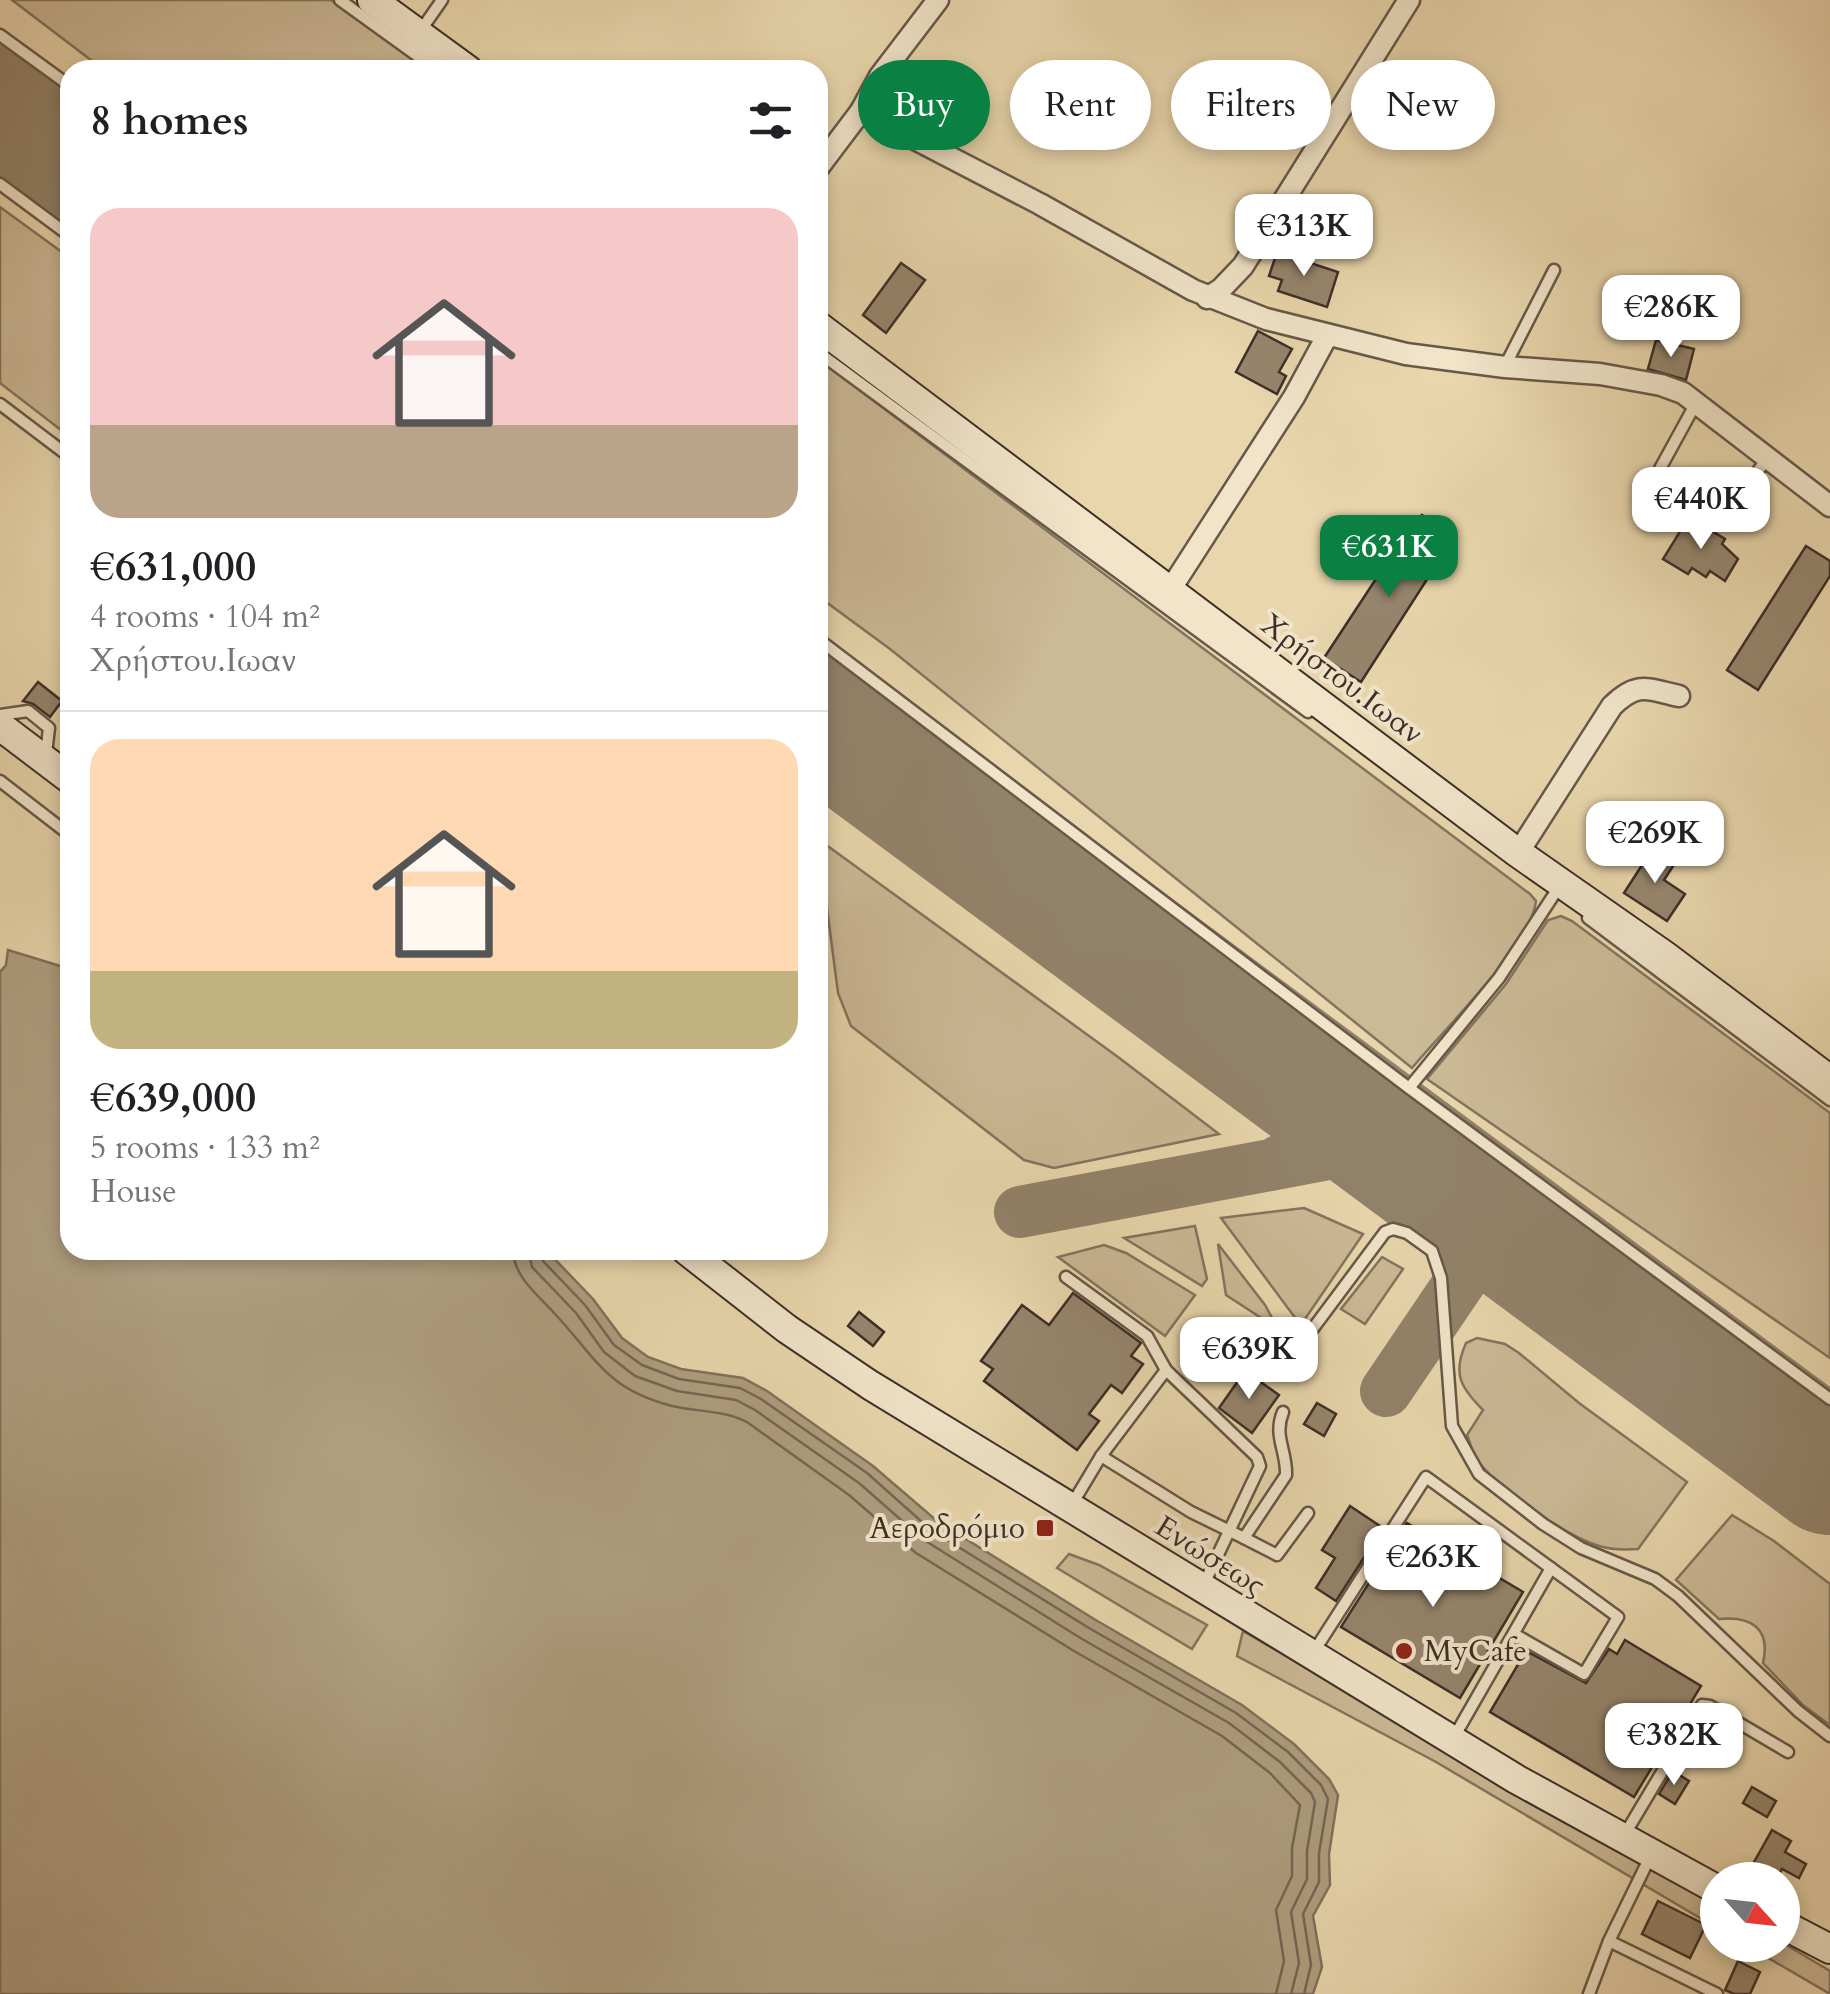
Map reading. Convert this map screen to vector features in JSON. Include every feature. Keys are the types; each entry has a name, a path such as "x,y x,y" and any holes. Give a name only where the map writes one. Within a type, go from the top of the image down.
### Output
{"street":[{"path":"372,0 454,60"},
{"path":"892,60 938,0"},
{"path":"1207,298 1243,266 1409,0"},
{"path":"828,155 858,114"},
{"path":"937,150 1207,298 1328,336 1406,354 1600,374 1661,385 1696,403 1830,506"},
{"name":"Χρήστου.Ιωαν","path":"828,334 1518,854 1664,955 1830,1080"},
{"path":"1170,590 1278,423 1328,336"},
{"path":"1518,854 1612,706 1628,690 1641,687 1680,696"},
{"path":"0,726 60,771"},
{"name":"Ενώσεως","path":"699,1260 787,1329 870,1385 1311,1656 1622,1840 1700,1881"},
{"path":"1800,1933 1830,1948"}],"lane":[{"path":"340,0 423,60"},
{"path":"418,34 442,0"},
{"path":"0,36 60,79"},
{"path":"0,184 60,229"},
{"path":"1504,367 1554,270"},
{"path":"828,359 1316,718"},
{"path":"1644,498 1696,403"},
{"path":"0,404 60,449"},
{"path":"1723,517 1766,460"},
{"path":"828,648 1409,1088 1830,1400"},
{"path":"0,715 28,711 49,728 46,760"},
{"path":"1348,742 1830,1100"},
{"path":"0,781 60,827"},
{"path":"1409,1088 1499,978 1555,894"},
{"path":"1210,1325 1274,1360 1291,1358 1384,1232 1393,1229 1406,1233 1432,1251 1442,1292 1452,1426 1480,1474 1543,1524 1581,1548 1655,1579 1678,1596 1798,1711 1830,1736"},
{"path":"1066,1277 1147,1336 1166,1370 1257,1456 1260,1466 1202,1588"},
{"path":"1070,1507 1102,1456 1166,1370"},
{"path":"1244,1538 1286,1476 1278,1433 1283,1412"},
{"path":"1102,1456 1230,1533 1277,1555 1308,1513"},
{"path":"1311,1656 1426,1477 1618,1617 1584,1674 1514,1634"},
{"path":"1452,1740 1551,1568"},
{"path":"1622,1840 1702,1705 1788,1752"},
{"path":"1589,1994 1651,1855"},
{"path":"1609,1942 1718,1994"}],"shaded area":[{"path":"12,0 331,0 414,60 91,60"},
{"path":"0,207 60,251 60,429 0,383"},
{"path":"828,367 1530,894 1536,901 1531,919 1503,963 1412,1068 828,603"},
{"path":"828,846 1219,1134 1054,1168 1024,1160 851,1026 838,993 828,916"},
{"path":"1561,916 1830,1113 1830,1358 1427,1079 1506,984 1548,920"},
{"path":"1304,1208 1363,1234 1305,1319 1296,1319 1221,1218"},
{"path":"1195,1226 1207,1279 1202,1286 1124,1238"},
{"path":"1218,1244 1265,1305 1278,1329 1226,1295"},
{"path":"1104,1245 1126,1253 1195,1295 1165,1336 1058,1257"},
{"path":"1382,1257 1403,1269 1365,1324 1341,1309"},
{"path":"1477,1338 1505,1344 1519,1353 1579,1403 1687,1482 1638,1549 1604,1547 1552,1523 1478,1461 1467,1435 1483,1410 1469,1395 1459,1372 1466,1343"},
{"path":"1732,1515 1830,1584 1830,1725 1804,1706 1763,1663 1764,1641 1756,1627 1740,1620 1719,1619 1676,1580"},
{"path":"1069,1554 1099,1565 1207,1625 1192,1649 1057,1568"},
{"path":"1243,1631 1700,1896 1700,1918 1436,1762 1237,1656"},
{"path":"1800,1953 1830,1971 1830,1994 1775,1962 1800,1962"}],"water":[{"path":"8,950 60,966 60,1260 556,1260 593,1299 622,1338 648,1357 681,1369 743,1378 767,1391 873,1466 937,1521 1242,1705 1294,1744 1329,1779 1338,1795 1329,1854 1330,1885 1313,1916 1322,1967 1313,1994 0,1994 0,972 6,965"}],"building":[{"path":"1277,252 1338,272 1327,307 1278,291 1282,280 1269,276"},
{"path":"901,263 925,280 886,333 863,315"},
{"path":"1258,331 1292,349 1279,372 1286,376 1277,394 1236,372"},
{"path":"1656,340 1694,349 1686,380 1648,369"},
{"path":"1422,515 1455,536 1361,682 1324,658"},
{"path":"1689,517 1725,539 1722,544 1738,559 1725,581 1710,571 1706,577 1692,568 1688,574 1663,559"},
{"path":"1806,546 1830,561 1830,576 1758,690 1727,670"},
{"path":"38,682 60,699 60,704 50,717 23,701"},
{"path":"1653,848 1675,863 1664,880 1685,894 1667,921 1624,893"},
{"path":"1073,1293 1141,1343 1131,1356 1143,1364 1122,1393 1111,1385 1089,1414 1099,1421 1077,1450 984,1381 993,1369 981,1361 1022,1305 1049,1325"},
{"path":"859,1312 884,1332 873,1346 848,1326"},
{"path":"1245,1371 1279,1395 1252,1433 1219,1408"},
{"path":"1317,1403 1336,1414 1324,1436 1304,1424"},
{"path":"1350,1506 1383,1528 1336,1601 1316,1588 1335,1558 1322,1550"},
{"path":"1407,1523 1523,1592 1460,1698 1341,1627"},
{"path":"1625,1640 1701,1686 1634,1797 1490,1712 1526,1651 1586,1683 1609,1649 1617,1654"},
{"path":"1673,1771 1689,1781 1675,1804 1659,1794"},
{"path":"1752,1787 1776,1801 1767,1817 1743,1803"},
{"path":"1772,1830 1791,1841 1785,1852 1806,1864 1800,1876 1800,1862 1754,1862"},
{"path":"1658,1901 1700,1922 1700,1937 1690,1958 1642,1934"},
{"path":"1738,1962 1760,1972 1750,1994 1725,1990"}],"taxiway":[{"path":"1281,1160 1304,1148 1316,1133 1316,1088"},
{"path":"1020,1212 1339,1152 1376,1149 1420,1165"},
{"path":"1386,1391 1474,1261 1497,1244 1524,1242"}],"runway":[{"path":"0,111 60,156"},
{"path":"828,725 1830,1469"}],"place":[{"name":"Αεροδρόμιο","path":"1045,1528"},
{"name":"MyCafe","path":"1404,1651"}]}
